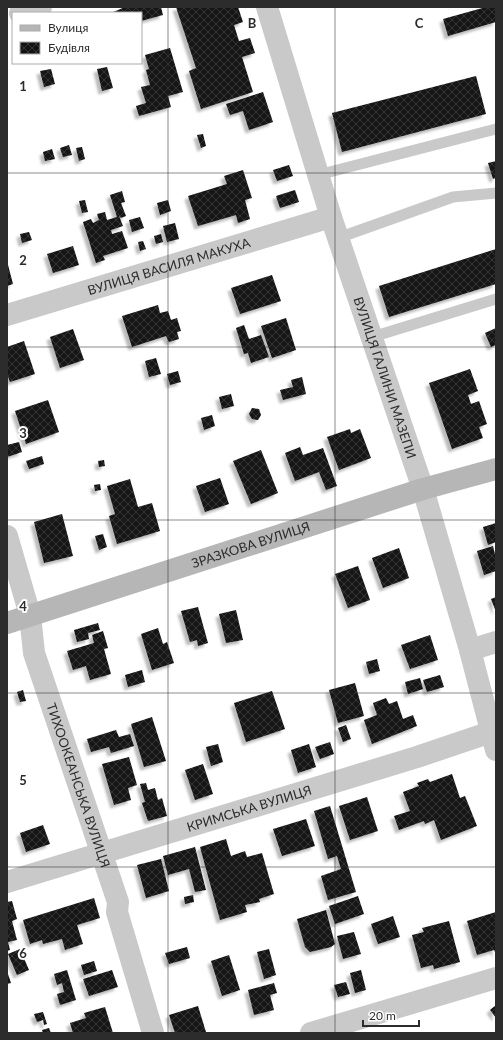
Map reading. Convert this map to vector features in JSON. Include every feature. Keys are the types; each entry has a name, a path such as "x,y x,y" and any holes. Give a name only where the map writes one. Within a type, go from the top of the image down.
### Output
{"street":[{"path":"24,12 41,7"},
{"name":"ВУЛИЦЯ ГАЛИНИ МАЗЕПИ","path":"272,8 331,217 423,489 470,650 493,741"},
{"name":"ВУЛИЦЯ ВАСИЛЯ МАКУХА","path":"7,315 331,217"},
{"name":"ЗРАЗКОВА ВУЛИЦЯ","path":"7,623 423,489 496,469"},
{"name":"ТИХООКЕАНСЬКА ВУЛИЦЯ","path":"7,536 30,615 34,653 118,902 117,912 153,1033"},
{"path":"470,650 496,642"},
{"name":"КРИМСЬКА ВУЛИЦЯ","path":"7,882 417,757 493,741"},
{"path":"311,1033 496,978"}],"lane":[{"path":"318,175 496,129"},
{"path":"338,238 453,197 496,193"},
{"path":"372,337 496,299"}],"building":[{"path":"125,7 161,7 163,15 142,21 142,12 113,12"},
{"path":"176,7 238,7 243,22 234,25 239,41 250,38 255,53 242,57 253,92 201,109 189,71 196,68"},
{"path":"486,7 496,7 496,22 448,36 443,19"},
{"path":"170,48 183,92 168,96 171,107 139,116 136,106 146,103 141,87 150,85 146,70 149,69 145,55"},
{"path":"107,67 113,88 102,91 97,69"},
{"path":"51,69 55,84 44,87 40,71"},
{"path":"476,76 486,114 342,152 332,113"},
{"path":"263,92 273,122 249,130 243,111 230,115 226,104"},
{"path":"203,134 206,146 201,148 197,135"},
{"path":"69,145 72,155 63,157 60,148"},
{"path":"82,147 85,159 79,161 76,148"},
{"path":"52,149 55,159 45,161 43,152"},
{"path":"496,161 496,178 493,179 488,163"},
{"path":"289,165 293,176 277,181 273,170"},
{"path":"243,170 252,198 245,200 250,219 238,223 236,215 198,226 188,196 227,184 224,176"},
{"path":"295,190 299,202 280,208 276,196"},
{"path":"122,191 125,202 121,203 126,216 121,218 119,216 123,226 111,230 112,234 122,231 128,248 103,256 105,260 96,263 83,222 91,219 93,223 99,220 97,214 105,212 107,220 117,217 110,195"},
{"path":"85,200 88,212 82,213 79,201"},
{"path":"168,200 171,211 160,215 157,203"},
{"path":"140,217 144,228 132,232 129,220"},
{"path":"175,223 179,239 167,242 163,226"},
{"path":"29,232 32,240 22,243 20,234"},
{"path":"161,234 163,242 156,244 154,236"},
{"path":"143,241 146,249 140,251 138,242"},
{"path":"73,246 79,265 53,273 47,254"},
{"path":"496,249 496,284 389,317 379,286"},
{"path":"7,261 13,284 7,286"},
{"path":"272,275 281,301 240,314 231,288"},
{"path":"158,305 160,313 168,311 171,320 177,318 181,331 177,332 179,339 169,342 166,336 132,347 122,316"},
{"path":"286,318 296,350 272,358 261,326"},
{"path":"244,325 249,339 261,335 269,357 251,363 248,353 244,354 236,328"},
{"path":"496,328 496,345 491,347 485,333"},
{"path":"73,329 84,360 60,368 50,337"},
{"path":"24,341 35,374 10,382 7,374 7,347"},
{"path":"156,358 161,374 149,377 145,361"},
{"path":"470,369 478,391 468,395 471,404 479,401 487,424 479,427 483,438 452,449 429,383"},
{"path":"178,371 181,382 170,385 167,374"},
{"path":"302,377 306,394 283,400 280,390 293,387 291,380"},
{"path":"231,394 234,406 222,409 219,397"},
{"path":"48,400 59,432 26,444 15,411"},
{"path":"252,408 259,409 261,415 258,420 252,419 249,414"},
{"path":"212,415 215,426 204,430 201,418"},
{"path":"350,429 351,433 360,429 371,458 339,470 327,437"},
{"path":"19,442 22,452 7,457 7,445"},
{"path":"300,447 303,455 323,448 337,486 326,490 319,472 295,481 285,453"},
{"path":"261,450 278,493 251,504 233,461"},
{"path":"42,456 44,464 29,469 26,461"},
{"path":"104,460 105,466 99,467 98,461"},
{"path":"220,478 229,504 205,512 196,486"},
{"path":"130,479 138,507 152,503 160,531 117,544 109,516 115,514 107,486"},
{"path":"100,484 101,490 95,491 94,485"},
{"path":"62,514 73,556 44,563 34,522"},
{"path":"496,523 496,542 488,545 483,527"},
{"path":"103,534 107,547 99,550 95,536"},
{"path":"493,546 496,558 496,571 484,575 477,551"},
{"path":"399,548 409,578 383,588 372,558"},
{"path":"358,566 370,600 348,608 335,574"},
{"path":"496,597 496,612 491,599"},
{"path":"198,607 208,643 198,646 197,640 190,642 181,611"},
{"path":"236,610 243,640 226,643 219,614"},
{"path":"98,623 100,630 88,633 89,639 77,642 74,630"},
{"path":"158,628 163,644 167,642 174,663 152,670 141,634"},
{"path":"103,631 108,648 104,649 111,674 90,680 86,666 73,670 67,651 94,643 92,635"},
{"path":"430,635 438,660 410,669 401,645"},
{"path":"377,659 380,671 369,674 366,662"},
{"path":"142,670 145,682 128,687 125,675"},
{"path":"440,675 444,687 427,692 423,680"},
{"path":"420,678 423,689 408,694 405,682"},
{"path":"355,683 364,716 338,723 329,690"},
{"path":"23,690 26,701 20,702 17,692"},
{"path":"272,691 285,729 246,742 234,703"},
{"path":"386,698 389,704 397,701 403,719 413,715 417,726 372,744 364,720 377,715 373,703"},
{"path":"152,717 166,761 144,767 131,724"},
{"path":"346,725 351,739 343,742 338,728"},
{"path":"116,730 119,737 130,734 134,746 111,753 109,747 91,752 87,739"},
{"path":"330,742 334,754 320,759 315,747"},
{"path":"218,744 223,762 211,766 206,747"},
{"path":"309,744 316,767 298,773 291,750"},
{"path":"129,757 137,785 128,788 131,800 114,805 102,764"},
{"path":"203,764 213,794 195,800 185,770"},
{"path":"452,774 460,798 465,796 477,826 441,840 434,820 425,824 424,821 399,830 394,816 410,811 403,792 419,786 417,783 428,779 430,782"},
{"path":"146,783 148,790 155,788 158,800 162,798 167,816 148,821 142,803 145,802 140,784"},
{"path":"367,797 378,831 350,840 339,806"},
{"path":"330,806 356,892 328,900 321,876 341,869 337,856 328,859 314,811"},
{"path":"306,819 315,846 282,856 273,829"},
{"path":"43,825 50,844 26,852 20,833"},
{"path":"226,839 231,856 245,851 247,857 262,853 274,894 259,899 260,902 245,905 247,912 220,920 200,847"},
{"path":"195,847 206,890 195,892 189,869 168,875 163,856"},
{"path":"161,859 169,891 146,898 137,865"},
{"path":"193,895 194,902 185,904 184,897"},
{"path":"358,896 364,914 335,924 329,906"},
{"path":"94,898 100,918 77,925 83,944 65,950 62,939 43,944 42,940 30,944 23,920"},
{"path":"12,901 17,919 12,921 17,940 8,942 10,950 7,951 7,902"},
{"path":"326,910 335,944 331,947 310,952 305,947 297,919"},
{"path":"496,912 496,954 494,950 477,955 467,921"},
{"path":"393,916 400,937 378,944 371,924"},
{"path":"449,921 460,962 434,969 433,965 421,968 412,935 424,932 422,928"},
{"path":"354,932 361,954 343,959 337,936"},
{"path":"187,947 190,958 169,964 165,953"},
{"path":"20,949 29,970 17,975 8,954"},
{"path":"269,949 276,975 264,979 257,952"},
{"path":"229,955 240,990 222,996 211,961"},
{"path":"94,961 97,971 84,975 81,965"},
{"path":"67,970 76,1000 60,1005 57,994 64,992 62,983 57,985 54,974"},
{"path":"112,970 118,987 89,996 83,979"},
{"path":"361,970 366,990 355,993 350,973"},
{"path":"7,971 11,983 7,984"},
{"path":"346,982 350,994 338,997 334,985"},
{"path":"274,983 277,993 270,995 274,1010 254,1015 248,990"},
{"path":"496,1005 496,1018 490,1010"},
{"path":"198,1006 206,1032 175,1033 169,1015"},
{"path":"105,1007 113,1033 73,1033 70,1023 86,1018 84,1013"},
{"path":"43,1012 47,1024 44,1025 43,1020 37,1022 34,1014"},
{"path":"49,1028 51,1033 43,1033 42,1030"}]}
